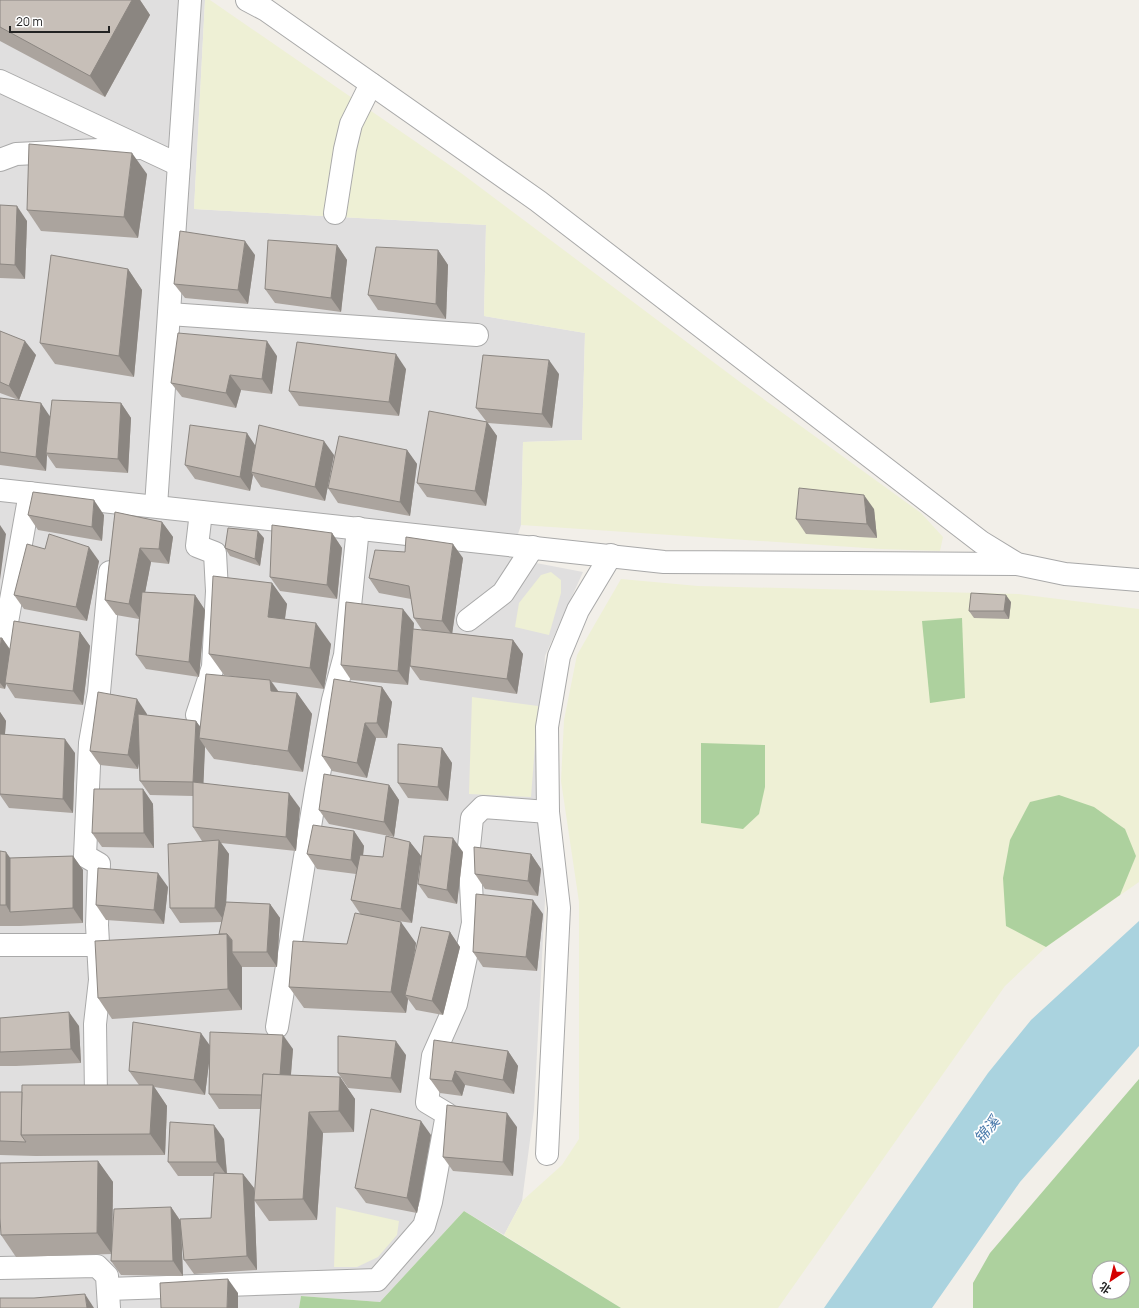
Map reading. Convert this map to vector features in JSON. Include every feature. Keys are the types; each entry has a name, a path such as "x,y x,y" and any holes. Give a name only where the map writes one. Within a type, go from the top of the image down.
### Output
{"street":[{"path":"156,506 190,0"},
{"path":"247,0 266,10 538,201 981,542 1017,564"},
{"path":"0,81 179,165"},
{"path":"335,213 345,149 351,124 371,84"},
{"path":"0,160 16,154 144,148"},
{"path":"169,314 478,335"},
{"path":"0,490 611,555 664,562 1017,564 1065,574 1139,580"},
{"path":"4,639 30,493"},
{"path":"116,526 119,503"},
{"path":"197,715 213,667 218,591 214,553 197,546 201,512"},
{"path":"276,1027 316,790 333,700 346,655 358,528"},
{"path":"468,620 503,593 533,547"},
{"path":"96,1096 95,1024 100,980 98,944 99,864 85,856 90,743 99,692 105,638 106,603 113,549"},
{"path":"547,1154 559,908 548,812 547,727 558,656 578,610 611,555"},
{"path":"0,1268 97,1266 107,1276 108,1298 377,1280 424,1226 431,1202 447,1114 427,1102 434,1056 456,1004 473,923 469,848 472,818 484,807 548,812"},
{"path":"0,945 98,944"}],"shaded area":[{"path":"0,0 205,0 194,209 486,225 484,316 585,333 582,440 523,442 521,525 510,558 583,572 545,656 539,788 545,900 534,1110 522,1201 504,1235 464,1211 380,1302 301,1296 299,1308 0,1308"}],"green space":[{"path":"205,0 210,0 461,173 740,382 921,513 943,537 940,551 881,549 521,525 523,442 582,440 585,333 484,316 486,225 194,209"},
{"path":"551,572 561,580 561,593 549,635 515,627 519,603 541,575"},
{"path":"621,579 698,586 1018,594 1139,609 1139,882 1046,947 1005,986 778,1308 621,1308 504,1235 522,1201 562,1165 579,1139 579,902 561,781 564,720 577,655"},
{"path":"962,618 965,698 930,703 922,621"},
{"path":"472,697 538,706 531,797 469,794"},
{"path":"701,743 765,745 765,787 759,814 743,829 701,823"},
{"path":"1059,795 1094,807 1125,829 1136,856 1120,895 1046,947 1006,926 1003,878 1010,840 1030,802"},
{"path":"1139,1079 1139,1308 973,1308 973,1283 990,1253"},
{"path":"336,1207 399,1221 397,1235 378,1257 357,1267 334,1267"},
{"path":"464,1211 621,1308 299,1308 301,1296 380,1302"}],"water":[{"name":"锦溪","path":"1139,921 1139,1046 1020,1182 932,1308 824,1308 988,1073 1031,1020"}],"building":[{"path":"0,0 132,0 90,76 0,27"},
{"path":"29,144 132,153 124,217 27,210"},
{"path":"0,205 17,206 15,265 0,264"},
{"path":"180,231 245,241 238,290 174,284"},
{"path":"268,240 337,245 331,298 265,289"},
{"path":"376,247 438,250 436,304 368,295"},
{"path":"51,255 128,269 119,356 40,343"},
{"path":"0,331 25,341 9,386 0,382"},
{"path":"178,333 267,341 262,379 230,375 226,393 171,383"},
{"path":"297,342 396,354 389,402 289,391"},
{"path":"483,355 549,360 542,414 476,408"},
{"path":"0,398 41,403 36,457 0,452"},
{"path":"52,400 121,403 118,459 46,453"},
{"path":"429,411 487,422 475,491 417,483"},
{"path":"190,425 247,433 240,477 185,465"},
{"path":"259,425 324,441 315,487 251,472"},
{"path":"339,436 407,450 400,502 328,488"},
{"path":"799,488 864,495 867,524 796,519"},
{"path":"33,492 94,500 92,527 28,515"},
{"path":"115,512 162,522 159,549 140,548 129,604 105,600"},
{"path":"272,525 332,533 327,585 270,577"},
{"path":"228,528 258,531 255,559 225,548"},
{"path":"49,534 89,547 76,607 14,595 27,544 45,549"},
{"path":"406,537 453,544 442,621 414,618 409,586 369,578 375,550 405,552"},
{"path":"213,576 272,583 268,617 316,623 310,668 209,654"},
{"path":"142,592 195,595 189,662 136,655"},
{"path":"971,593 1006,595 1004,611 969,611"},
{"path":"346,602 403,609 398,671 341,665"},
{"path":"14,621 80,632 73,691 5,683"},
{"path":"413,629 513,640 507,679 410,666"},
{"path":"206,674 270,680 271,691 297,693 288,751 199,738"},
{"path":"334,679 382,687 377,723 365,723 357,763 322,756"},
{"path":"98,692 137,699 128,755 90,751"},
{"path":"138,714 196,721 193,782 140,781"},
{"path":"0,734 65,739 63,799 0,794"},
{"path":"398,744 442,748 438,787 398,783"},
{"path":"324,774 389,785 384,822 319,810"},
{"path":"193,782 289,793 286,837 193,827"},
{"path":"94,789 143,789 144,833 92,833"},
{"path":"313,825 354,831 351,860 307,854"},
{"path":"386,836 410,842 401,909 351,900 360,855 383,857"},
{"path":"424,836 453,838 447,890 418,884"},
{"path":"219,840 215,908 170,908 168,844"},
{"path":"474,847 531,854 528,881 475,874"},
{"path":"0,851 6,852 6,905 0,905"},
{"path":"73,856 73,908 10,912 10,858"},
{"path":"98,868 158,873 154,910 96,905"},
{"path":"476,894 533,900 526,957 473,952"},
{"path":"226,902 270,904 267,952 232,952 232,940 227,934 219,934"},
{"path":"355,913 401,922 391,992 289,987 293,941 347,944"},
{"path":"421,927 450,932 432,1001 405,995"},
{"path":"227,934 228,989 98,998 95,941"},
{"path":"69,1012 71,1049 0,1052 0,1018"},
{"path":"133,1022 201,1033 194,1080 129,1071"},
{"path":"210,1032 283,1035 280,1075 263,1074 262,1095 209,1094"},
{"path":"338,1036 396,1041 391,1078 338,1073"},
{"path":"434,1040 508,1051 503,1080 455,1071 452,1081 430,1079"},
{"path":"263,1074 340,1077 339,1111 309,1112 303,1199 254,1200"},
{"path":"22,1085 153,1085 150,1134 21,1135"},
{"path":"0,1092 22,1092 21,1135 26,1142 0,1141"},
{"path":"447,1105 507,1113 503,1162 443,1157"},
{"path":"371,1109 421,1121 407,1198 355,1188"},
{"path":"170,1122 214,1125 217,1162 168,1162"},
{"path":"98,1161 97,1233 1,1235 0,1163"},
{"path":"214,1173 243,1174 247,1256 184,1260 180,1219 211,1218"},
{"path":"171,1207 173,1261 111,1261 114,1209"},
{"path":"228,1279 227,1308 161,1308 160,1283"},
{"path":"85,1294 87,1308 0,1308 0,1298 34,1298"}]}
